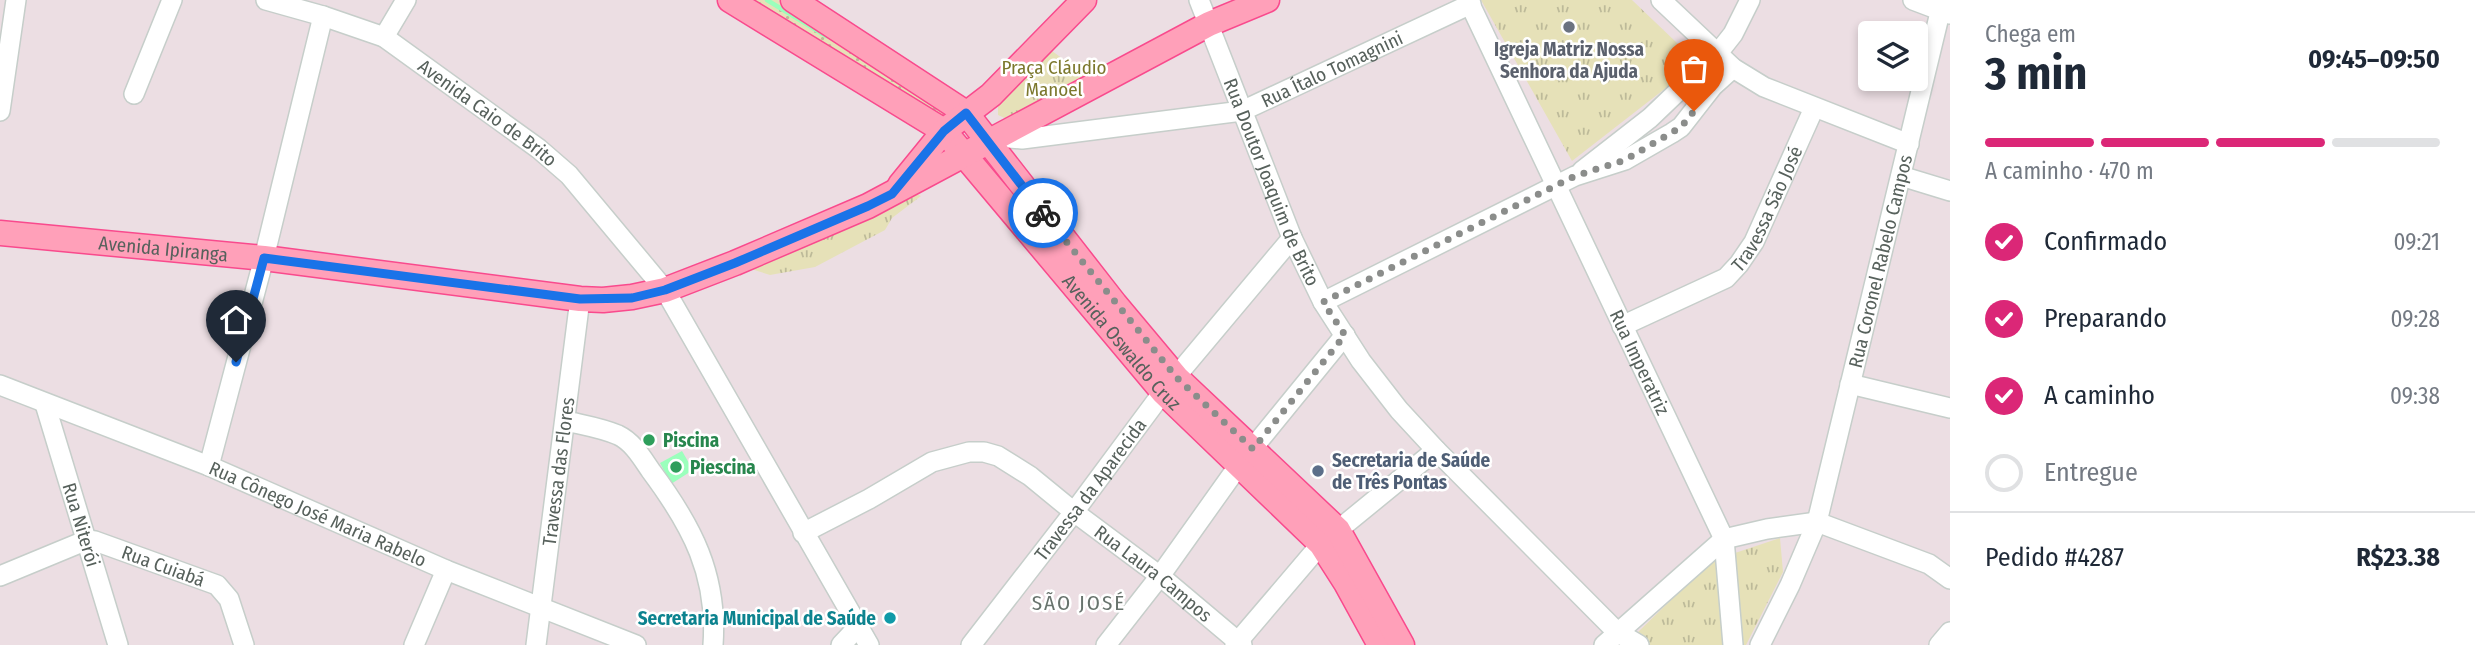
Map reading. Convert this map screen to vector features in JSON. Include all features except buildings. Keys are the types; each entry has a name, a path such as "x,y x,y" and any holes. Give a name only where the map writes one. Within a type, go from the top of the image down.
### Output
{"main road":[{"name":"Avenida Oswaldo Cruz","path":"730,0 944,131 1170,385 1330,537 1402,645"},
{"name":"Avenida Oswaldo Cruz","path":"793,0 1005,136 1170,385"},
{"name":"Avenida Ipiranga","path":"892,194 944,131 990,95 1084,0"},
{"name":"Avenida Ipiranga","path":"0,233 264,258 580,299 632,298 665,290 735,263 892,194 1005,136 1209,24 1267,0"},
{"name":"Avenida Oswaldo Cruz","path":"1330,537 1346,583 1374,642"}],"street":[{"path":"0,111 16,0"},
{"path":"134,94 172,0"},
{"name":"Avenida Caio de Brito","path":"266,0 384,37 539,149 569,175 665,290 869,645"},
{"path":"384,37 406,0"},
{"name":"Rua Doutor Joaquim de Brito","path":"1199,0 1292,238 1323,302 1345,335 1399,410 1611,638 1639,645"},
{"path":"1661,0 1733,68 1764,87 1909,144"},
{"path":"1323,302 1575,176 1650,118 1718,52 1733,34 1750,0"},
{"path":"1913,0 1944,9"},
{"name":"Rua Ítalo Tomagnini","path":"1005,136 1242,111 1469,2"},
{"name":"Rua Imperatriz","path":"1469,2 1724,539"},
{"name":"Rua Coronel Rabelo Campos","path":"1760,645 1817,522 1944,9"},
{"path":"209,466 264,258 323,16"},
{"path":"1575,176 1625,160 1681,127 1710,89 1733,68"},
{"name":"Travessa São José","path":"1622,326 1726,278 1739,264 1754,242 1814,108"},
{"path":"1901,176 1950,191"},
{"name":"Travessa da Aparecida","path":"971,645 1170,385 1292,238"},
{"name":"Travessa das Flores","path":"536,645 580,299"},
{"path":"1106,645 1246,457 1345,335"},
{"path":"1850,384 1950,408"},
{"name":"Rua Cônego José Maria Rabelo","path":"0,385 209,466 446,570 636,645"},
{"name":"Rua Niterói","path":"45,404 118,645"},
{"path":"566,421 620,436 634,448 672,499 698,546 707,576 715,615 713,645"},
{"path":"1238,644 1330,537 1436,450"},
{"name":"Rua Laura Campos","path":"803,533 932,462 969,452 984,452 999,456 1030,475 1074,512 1160,576 1238,644"},
{"path":"1611,638 1724,539 1767,529 1817,522 1929,564 1950,579"},
{"path":"1724,539 1733,645"},
{"path":"0,576 87,540"},
{"name":"Rua Cuiabá","path":"87,540 109,545 217,585 229,599 244,645"},
{"path":"414,645 446,570"},
{"path":"841,645 857,628"},
{"path":"1939,645 1950,632"}],"green space":[{"path":"744,0 778,0 952,107 942,122"},
{"path":"1481,0 1632,0 1698,63 1572,161"},
{"name":"Praça Cláudio Manoel","path":"1052,51 1094,81 1013,122 998,115 998,105"},
{"path":"915,193 921,196 892,218 885,230 815,267 770,275 735,264"},
{"path":"1780,538 1783,572 1746,645 1648,645 1635,635 1711,561"}],"shaded area":[{"name":"Piescina","path":"682,451 693,470 671,484 660,463"}],"waterway":[{"path":"767,0 826,36"}],"way so far":[{"path":"1043,213 1177,378 1253,449 1345,335 1323,302 1575,176 1625,160 1681,127 1694,111"}],"place":[{"name":"Igreja Matriz Nossa Senhora da Ajuda","path":"1569,27"},
{"name":"Piscina","path":"649,440"},
{"name":"Piescina","path":"676,467"},
{"name":"Secretaria de Saúde de Três Pontas","path":"1318,471"},
{"name":"Secretaria Municipal de Saúde","path":"890,618"}],"district":[{"name":"SÃO JOSÉ","path":"1079,603"}],"route":[{"path":"236,362 264,258 580,299 632,298 665,290 735,263 892,194 944,131 966,113 1043,213"}]}
